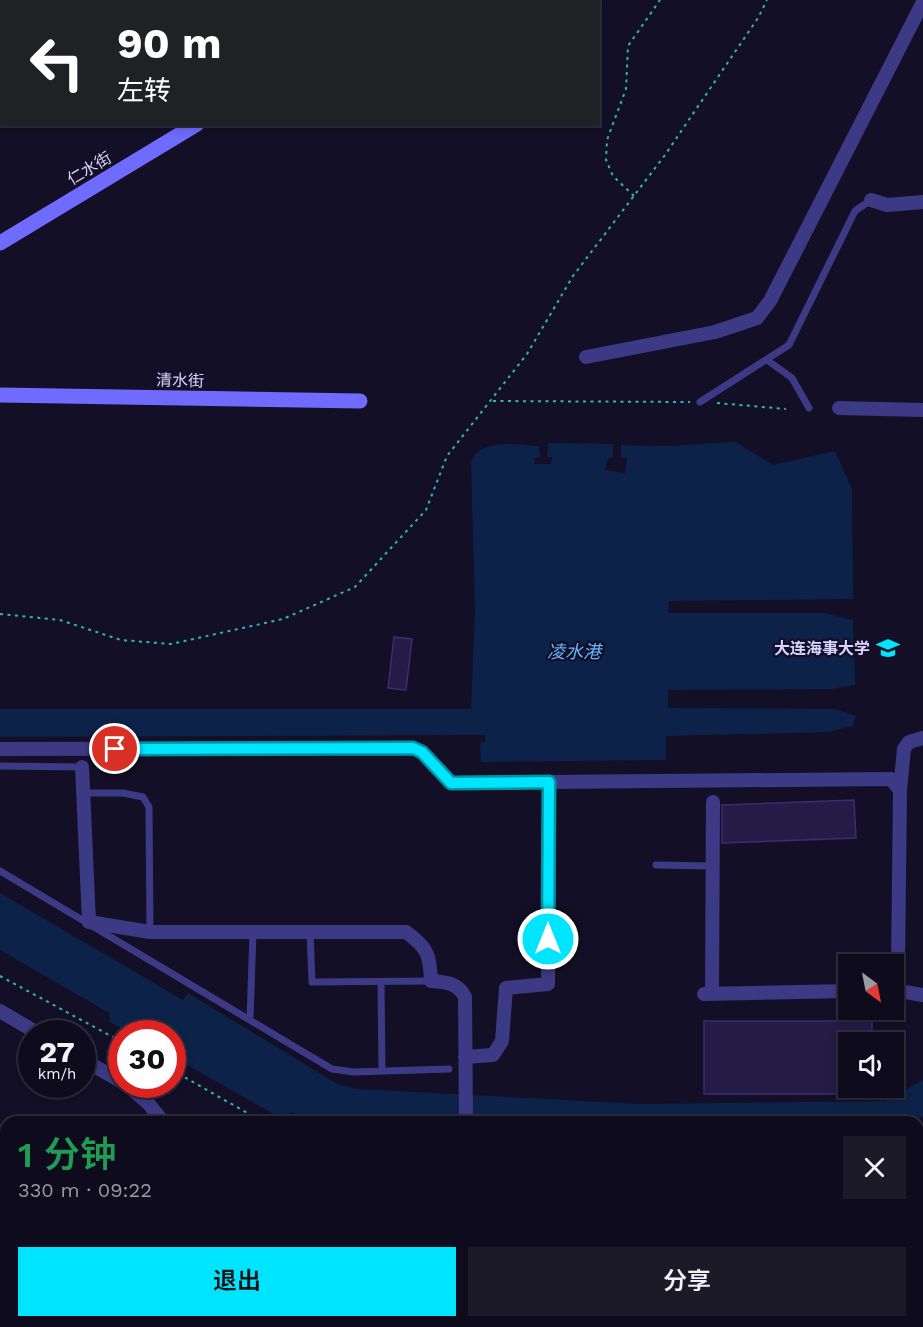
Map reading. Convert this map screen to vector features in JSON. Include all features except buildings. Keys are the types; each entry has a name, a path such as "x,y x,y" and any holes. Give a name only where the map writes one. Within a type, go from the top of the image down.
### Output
{"main road":[{"name":"仁水街","path":"0,243 194,126"},
{"name":"清水街","path":"0,395 360,401"}],"street":[{"path":"586,357 715,332 757,318 770,301 923,2"},
{"path":"871,200 886,204 923,202"},
{"path":"839,408 923,410"},
{"path":"898,954 900,790 904,749 909,742 923,738"},
{"path":"0,749 413,748 422,752 451,783 891,779 900,790"},
{"path":"82,767 89,922 150,932 406,932 423,944 430,961 431,981 449,982 461,989 465,997 466,1116"},
{"path":"465,1057 493,1055 502,1041 506,988 548,984 549,782"},
{"path":"713,802 708,994 838,991"},
{"path":"904,991 923,994"},
{"path":"0,1011 18,1022"},
{"path":"142,1098 158,1116"}],"lane":[{"path":"700,402 789,345 855,211 871,200"},
{"path":"767,360 792,378 809,408"},
{"path":"0,766 82,767"},
{"path":"83,793 123,793 142,797 149,807 150,932"},
{"path":"656,865 712,866"},
{"path":"0,872 89,922 332,1069 353,1072 449,1069"},
{"path":"250,1019 253,932"},
{"path":"310,932 312,982 431,981"},
{"path":"381,983 382,1071"}],"path":[{"path":"634,196 614,176 606,160 607,140 626,89 628,46 660,0"},
{"path":"0,614 60,620 121,640 171,644 283,619 354,587 426,510 447,456 493,401 527,354 573,276 634,196 759,18 767,0"},
{"path":"493,401 700,402 786,409"},
{"path":"0,976 108,1034"},
{"path":"186,1078 253,1116"}],"water":[{"name":"凌水港","path":"736,442 773,465 835,451 852,489 853,599 669,601 668,613 824,613 853,620 855,685 831,689 668,690 668,708 836,709 856,716 853,726 828,732 666,736 666,760 481,762 480,743 485,742 485,735 0,737 0,709 471,709 475,609 471,462 476,454 483,449 500,444 539,446 540,457 534,458 535,464 551,464 552,457 547,457 548,443 613,444 613,457 608,459 605,470 625,473 627,458 621,457 621,445 668,446"},
{"path":"0,893 183,1000 188,993 339,1085 358,1089 640,1104 885,1101 890,1098 904,1098 904,1090 923,1080 923,1116 298,1116 291,1112 289,1116 277,1116 186,1064 186,1020 110,1020 109,1013 0,950"}],"place":[{"name":"大连海事大学","path":"888,648"}],"route":[{"path":"115,749 413,748 422,752 451,783 549,782 548,939"}]}
